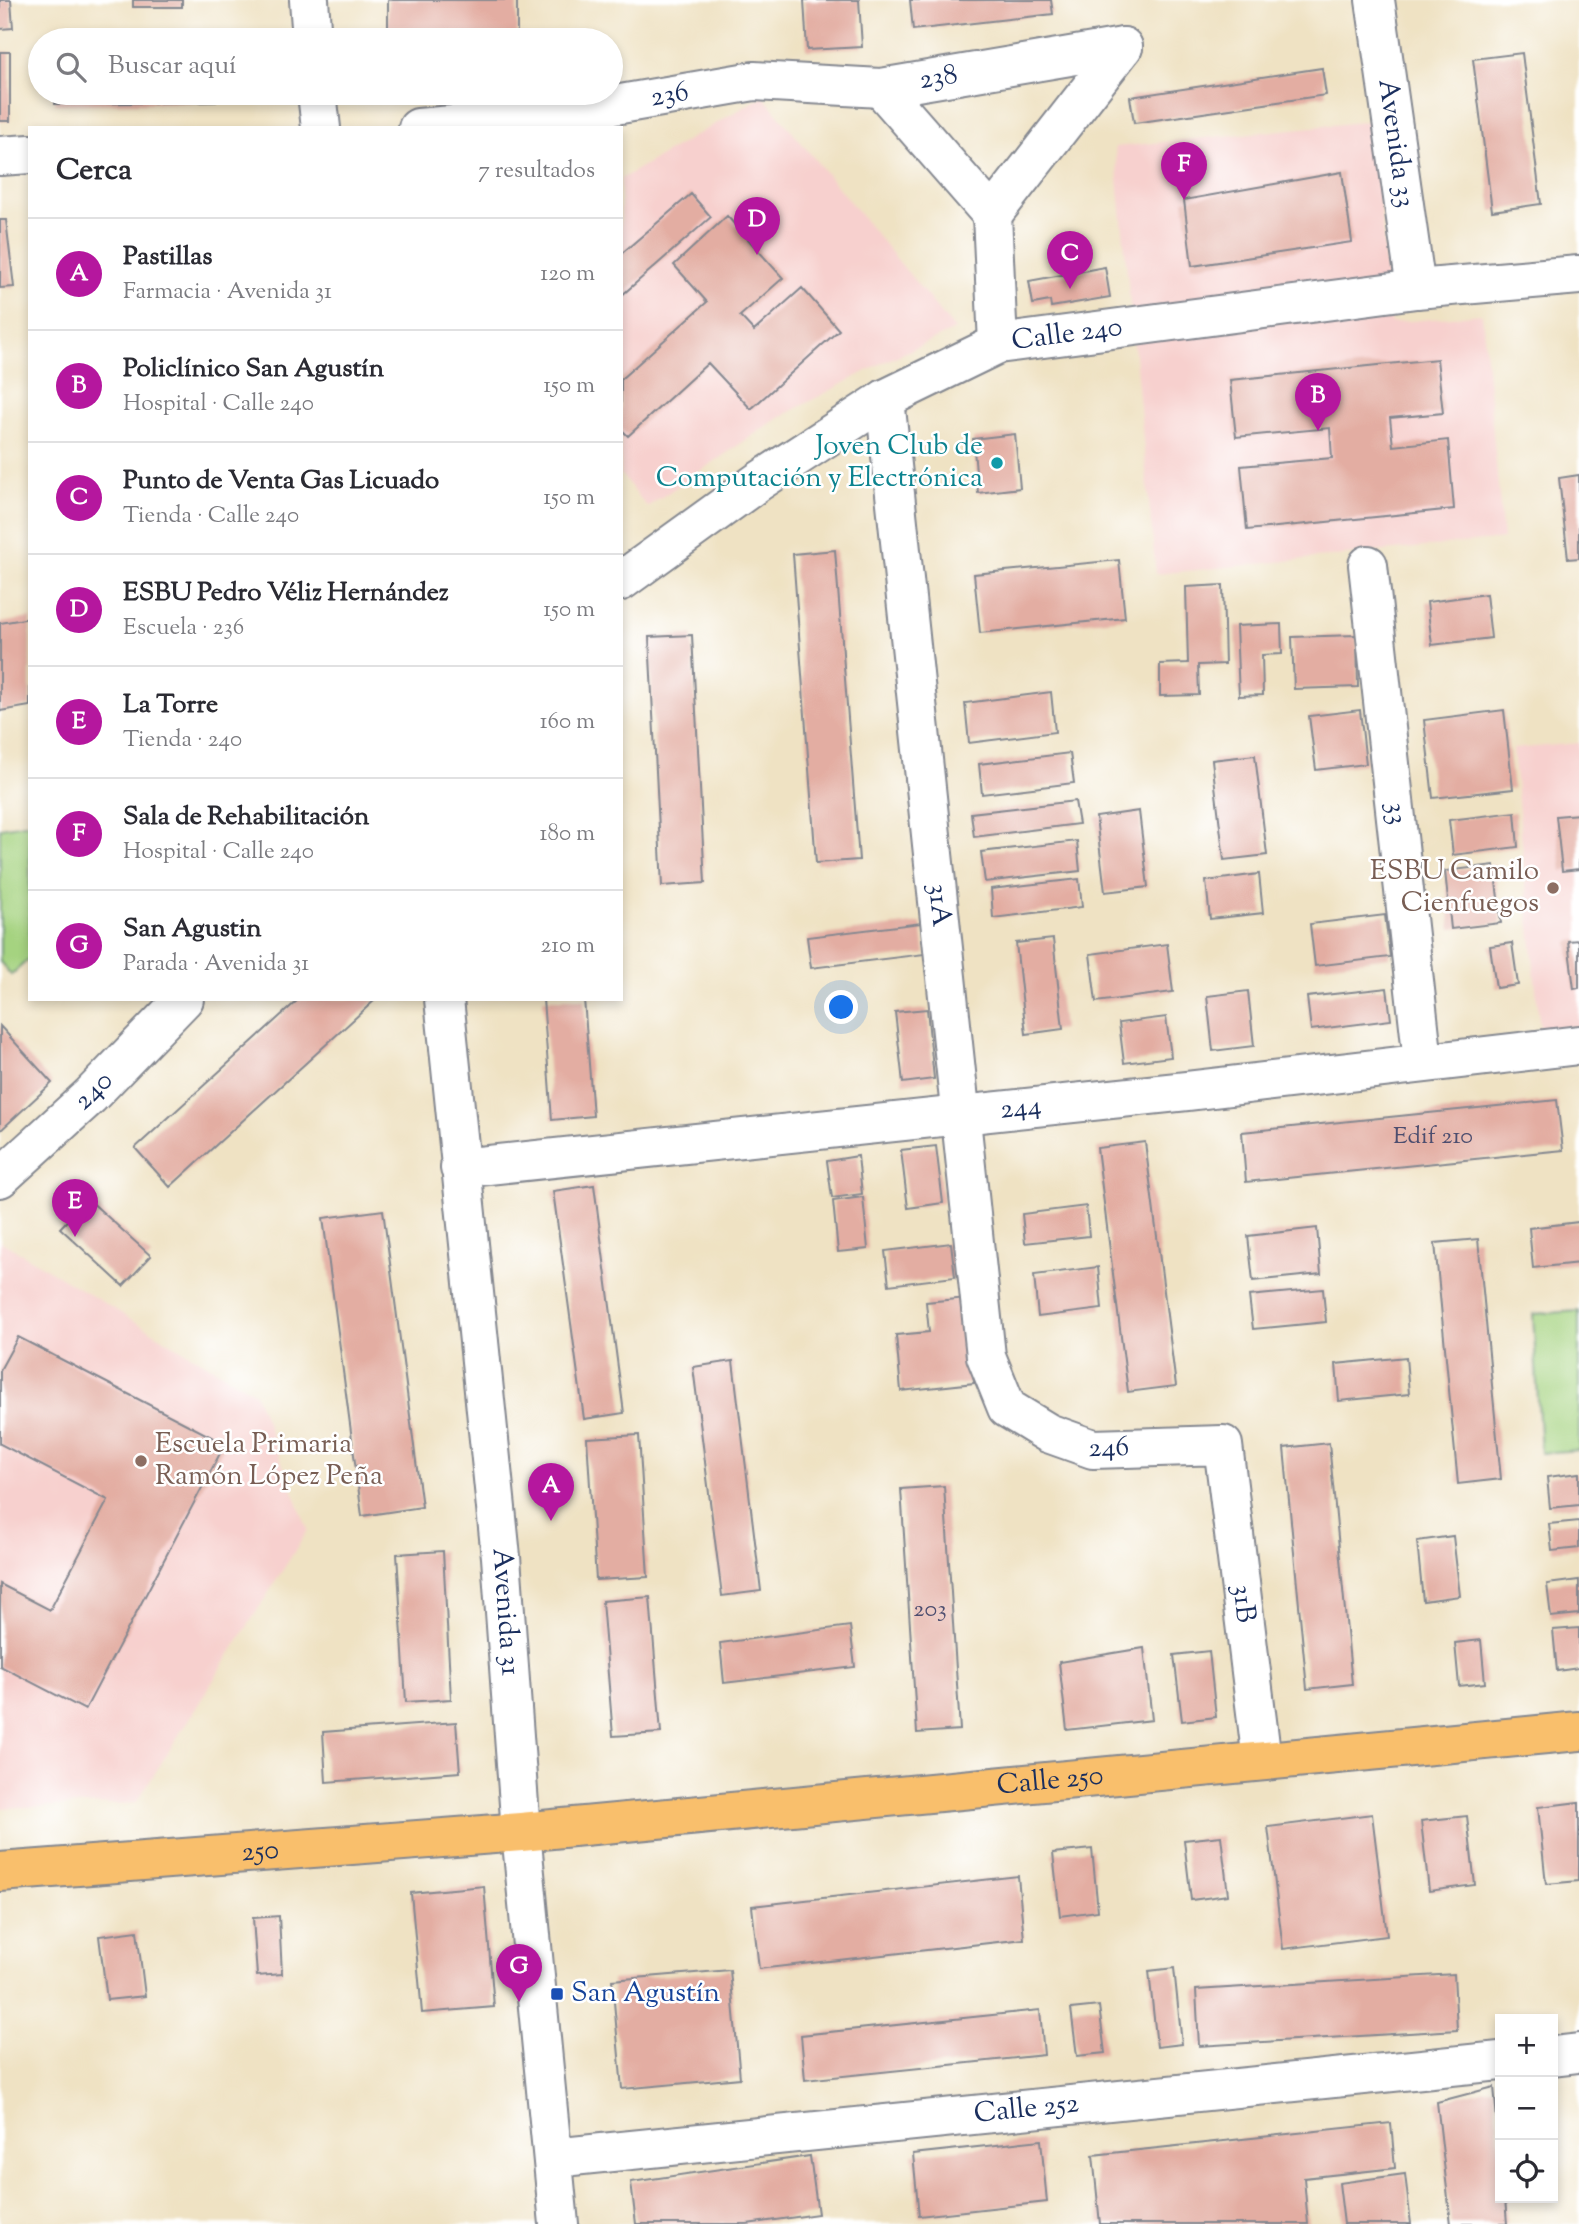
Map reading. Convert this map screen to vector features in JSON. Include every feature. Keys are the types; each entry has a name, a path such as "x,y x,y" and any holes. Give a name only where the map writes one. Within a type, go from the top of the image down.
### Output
{"main road":[{"name":"Calle 250","path":"521,1832 1579,1731"},
{"name":"250","path":"0,1872 521,1832"}],"street":[{"path":"309,0 311,28"},
{"name":"Avenida 33","path":"1375,0 1416,289"},
{"name":"238","path":"754,81 881,88 1123,47 992,215"},
{"name":"236","path":"623,104 754,81"},
{"path":"881,88 992,215 998,344"},
{"path":"318,105 321,126"},
{"name":"236","path":"440,126 551,116 615,105"},
{"path":"0,156 28,154"},
{"name":"Calle 240","path":"623,580 758,482 885,399 998,344 1416,289 1579,275"},
{"name":"31A","path":"885,399 986,1356 1007,1408"},
{"name":"33","path":"1368,565 1423,1062"},
{"name":"240","path":"0,1178 90,1096 182,1001"},
{"name":"Avenida 31","path":"444,1001 501,1557 521,1832 559,2224"},
{"name":"244","path":"460,1168 1579,1045"},
{"name":"246","path":"1007,1408 1048,1433 1093,1449 1223,1445"},
{"name":"31B","path":"1223,1445 1262,1762"},
{"path":"1558,2055 1579,2053"},
{"name":"Calle 252","path":"553,2158 1495,2063"}],"shaded area":[{"path":"763,96 955,330 884,362 780,417 647,507 623,477 623,178"},
{"path":"1372,121 1391,323 1482,314 1503,539 1156,574 1115,147"},
{"name":"ESBU Camilo Cienfuegos","path":"1579,743 1579,1026 1540,1030 1513,749"},
{"name":"Escuela Primaria Ramón López Peña","path":"0,1241 255,1393 308,1530 136,1803 0,1808"}],"green space":[{"path":"28,823 28,960 11,975 0,962 0,828"},
{"path":"1579,1311 1579,1450 1541,1453 1533,1314"}],"building":[{"path":"0,0 11,0 13,28 0,29"},
{"path":"133,0 182,0 182,7 133,7"},
{"path":"388,0 517,0 517,28 388,28"},
{"path":"804,0 859,0 862,47 807,50"},
{"path":"910,0 1051,0 1053,14 913,30"},
{"path":"0,52 10,52 10,121 0,121"},
{"path":"1522,53 1541,204 1492,211 1473,59"},
{"path":"1322,68 1326,95 1134,123 1130,97"},
{"path":"1342,172 1352,242 1192,266 1184,200"},
{"path":"691,194 711,217 623,294 623,252"},
{"path":"727,216 783,278 740,316 754,331 802,288 839,330 751,409 708,363 628,436 623,431 623,377 707,302 674,265"},
{"path":"0,220 6,220 14,287 0,288"},
{"path":"1105,267 1110,297 1051,307 1050,301 1033,304 1029,281"},
{"path":"1437,359 1443,413 1390,418 1393,446 1448,440 1454,509 1247,530 1241,466 1332,458 1330,428 1236,437 1230,380"},
{"name":"Joven Club de Computación y Electrónica","path":"1015,434 1020,488 978,493 973,439"},
{"path":"1579,475 1579,558 1568,559 1559,478"},
{"path":"835,550 859,860 816,863 793,554"},
{"path":"1119,560 1125,618 980,633 974,574"},
{"path":"1223,585 1225,664 1198,665 1199,695 1160,696 1160,664 1188,663 1186,587"},
{"path":"1486,594 1491,638 1432,645 1427,602"},
{"path":"28,618 28,706 0,711 0,623"},
{"path":"1281,624 1282,654 1262,655 1263,695 1239,696 1236,626"},
{"path":"692,635 705,883 662,886 649,637"},
{"path":"1357,635 1358,687 1294,689 1292,637"},
{"path":"1051,692 1055,732 969,743 965,703"},
{"path":"1360,710 1366,764 1316,770 1309,716"},
{"path":"1504,710 1513,789 1433,798 1424,720"},
{"path":"1070,753 1074,783 982,794 979,764"},
{"path":"1255,755 1267,855 1224,860 1212,760"},
{"path":"1075,801 1079,824 974,837 971,813"},
{"path":"1139,811 1148,887 1105,892 1096,817"},
{"path":"1515,812 1518,847 1453,855 1449,820"},
{"path":"1579,814 1579,869 1562,871 1556,816"},
{"path":"1077,841 1080,871 985,882 981,852"},
{"path":"1494,865 1501,923 1451,929 1445,871"},
{"path":"1259,874 1263,913 1210,919 1206,881"},
{"path":"1079,879 1082,907 993,918 991,889"},
{"path":"1385,915 1390,957 1315,966 1310,924"},
{"path":"921,923 925,954 811,968 807,937"},
{"path":"1053,939 1063,1029 1026,1034 1016,943"},
{"path":"1579,940 1579,988 1574,989 1568,941"},
{"path":"1512,943 1518,985 1496,988 1490,946"},
{"path":"1167,944 1173,992 1096,1002 1090,954"},
{"path":"1387,988 1391,1020 1311,1030 1307,997"},
{"path":"1248,991 1254,1046 1213,1051 1207,996"},
{"path":"297,1001 374,1001 170,1187 135,1148"},
{"path":"543,1001 584,1001 593,1116 552,1120"},
{"path":"927,1009 934,1079 903,1083 895,1012"},
{"path":"1166,1017 1171,1057 1124,1063 1119,1023"},
{"path":"0,1026 52,1083 0,1131"},
{"path":"1557,1100 1563,1150 1246,1182 1242,1132"},
{"path":"1145,1142 1176,1386 1128,1392 1097,1148"},
{"path":"936,1146 943,1203 908,1208 901,1150"},
{"path":"858,1156 862,1194 832,1198 827,1161"},
{"path":"594,1185 624,1413 584,1419 553,1191"},
{"path":"863,1197 868,1249 838,1252 833,1201"},
{"path":"88,1199 151,1256 123,1286 60,1228"},
{"path":"1086,1206 1089,1236 1025,1243 1022,1214"},
{"path":"383,1210 422,1507 362,1516 323,1218"},
{"path":"1579,1222 1579,1263 1533,1268 1529,1228"},
{"path":"1317,1228 1321,1274 1253,1281 1248,1236"},
{"path":"1478,1239 1501,1479 1458,1484 1435,1243"},
{"path":"951,1243 955,1277 889,1285 885,1251"},
{"path":"1098,1267 1102,1309 1038,1317 1034,1275"},
{"path":"1323,1289 1326,1322 1253,1329 1249,1296"},
{"path":"967,1298 974,1383 901,1391 896,1335 929,1332 926,1302"},
{"path":"18,1337 225,1444 85,1710 0,1666 0,1584 50,1610 108,1500 0,1444 0,1370"},
{"path":"1406,1357 1409,1394 1339,1401 1336,1364"},
{"path":"733,1361 761,1591 722,1596 693,1367"},
{"path":"639,1435 648,1577 596,1580 587,1438"},
{"path":"1329,1443 1352,1684 1307,1689 1284,1448"},
{"path":"1579,1473 1579,1505 1550,1508 1547,1477"},
{"path":"944,1486 960,1730 917,1733 901,1489"},
{"path":"1579,1521 1579,1548 1552,1551 1549,1524"},
{"path":"1453,1536 1460,1596 1423,1601 1417,1541"},
{"path":"443,1551 451,1699 406,1702 397,1554"},
{"path":"1579,1580 1579,1614 1551,1617 1547,1584"},
{"path":"650,1597 661,1733 613,1736 602,1601"},
{"path":"850,1626 855,1667 724,1683 720,1643"},
{"path":"1579,1628 1579,1668 1557,1671 1553,1630"},
{"path":"1481,1640 1485,1683 1459,1686 1455,1643"},
{"path":"1144,1648 1152,1720 1067,1730 1059,1662"},
{"path":"1209,1651 1216,1717 1182,1721 1174,1655"},
{"path":"456,1722 460,1772 326,1782 323,1732"},
{"path":"1579,1802 1579,1881 1546,1884 1538,1807"},
{"path":"1372,1814 1387,1936 1283,1949 1268,1827"},
{"path":"1467,1816 1475,1885 1429,1891 1421,1821"},
{"path":"1221,1836 1228,1895 1191,1900 1184,1840"},
{"path":"1092,1849 1098,1911 1060,1916 1053,1853"},
{"path":"1018,1876 1024,1939 759,1969 752,1906"},
{"path":"484,1886 494,2007 422,2013 411,1893"},
{"path":"279,1916 282,1974 257,1976 253,1918"},
{"path":"137,1931 145,1996 107,2000 99,1936"},
{"path":"1174,1968 1182,2044 1157,2047 1149,1971"},
{"path":"730,1970 740,2078 622,2089 612,1980"},
{"path":"1454,1974 1457,2030 1199,2046 1196,1990"},
{"path":"1099,2006 1105,2053 1077,2056 1071,2009"},
{"path":"1040,2010 1044,2055 805,2080 801,2035"},
{"path":"1494,2087 1495,2203 1505,2203 1507,2224 1451,2224 1437,2102"},
{"path":"1391,2123 1395,2168 1304,2178 1308,2224 1100,2224 1093,2155"},
{"path":"1041,2140 1047,2202 919,2216 913,2154"},
{"path":"810,2156 818,2214 747,2224 636,2224 631,2182"},
{"path":"1405,2174 1411,2224 1344,2224 1339,2183"}],"place":[{"name":"Sala de Rehabilitación","path":"1184,200"},
{"name":"ESBU Pedro Véliz Hernández","path":"757,255"},
{"name":"Punto de Venta Gas Licuado","path":"1070,289"},
{"name":"Policlínico San Agustín","path":"1318,431"},
{"name":"Joven Club de Computación y Electrónica","path":"997,463"},
{"name":"ESBU Camilo Cienfuegos","path":"1553,888"},
{"name":"La Torre","path":"75,1237"},
{"name":"Escuela Primaria Ramón López Peña","path":"141,1461"},
{"name":"Pastillas","path":"551,1521"},
{"name":"San Agustín","path":"557,1994"},
{"name":"San Agustin","path":"519,2002"}]}
